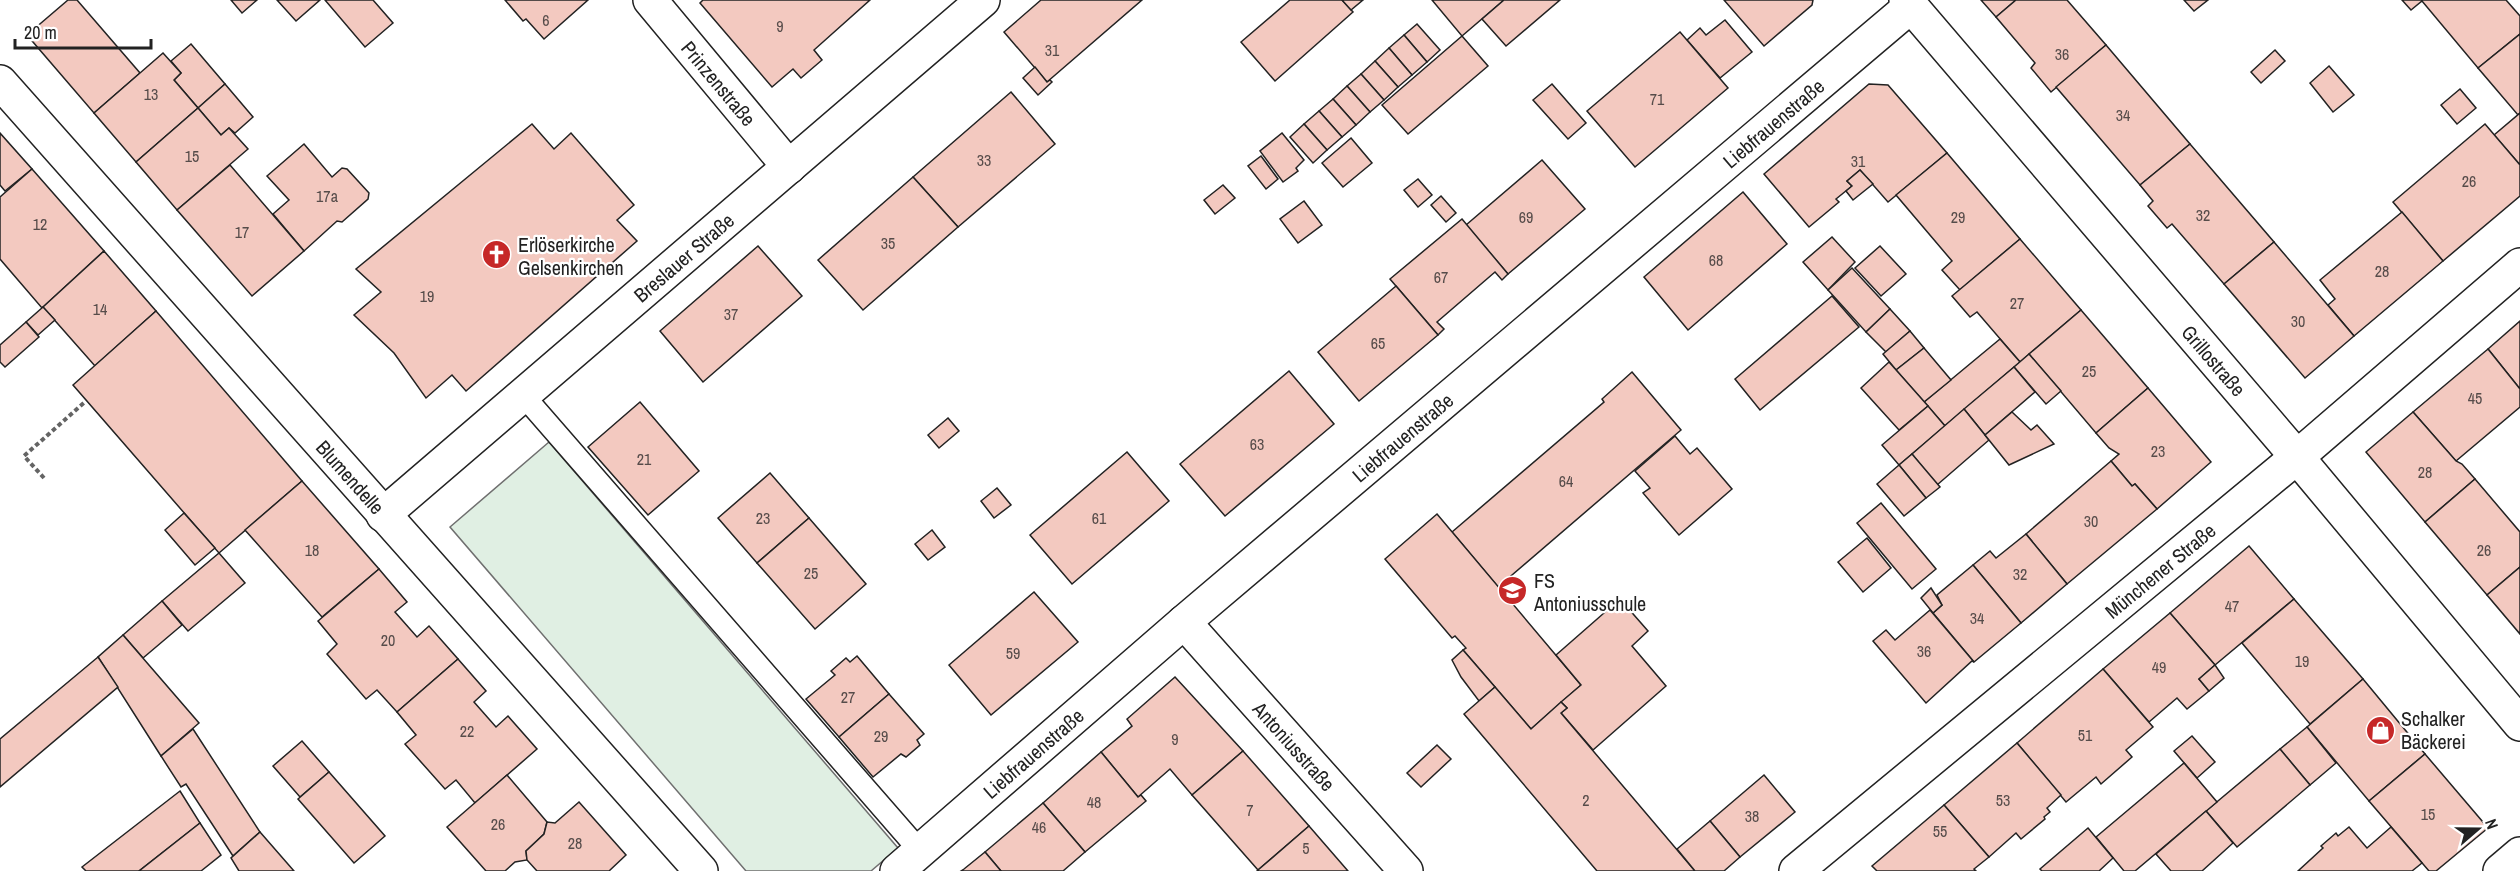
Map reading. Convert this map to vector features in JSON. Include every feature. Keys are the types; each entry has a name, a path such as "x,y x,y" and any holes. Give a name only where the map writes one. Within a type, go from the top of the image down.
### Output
{"street":[{"name":"Prinzenstraße","path":"650,0 789,166"},
{"name":"Breslauer Straße","path":"383,515 983,0"},
{"name":"Grillostraße","path":"1908,3 2297,456 2520,724"},
{"name":"Liebfrauenstraße","path":"908,861 1908,3"},
{"name":"Blumendelle","path":"0,82 701,871"},
{"name":"Münchener Straße","path":"1796,871 2297,456 2520,265"},
{"name":"Antoniusstraße","path":"1185,622 1406,871"},
{"path":"2500,871 2520,854"}],"lane":[{"path":"523,395 908,861"}],"path":[{"path":"44,478 24,456 86,400"}],"green space":[{"path":"549,442 898,848 871,871 746,871 450,527"}],"building":[{"path":"68,0 77,0 140,73 94,113 27,35"},
{"path":"231,0 257,0 242,13"},
{"path":"277,0 320,0 296,21"},
{"path":"325,0 373,0 393,23 365,47"},
{"path":"505,0 588,0 544,39 526,19 523,21"},
{"path":"703,0 870,0 814,50 822,60 801,78 793,69 772,87 700,3"},
{"path":"1041,0 1142,0 1047,82 1004,32"},
{"path":"1290,0 1342,0 1353,12 1275,81 1241,42"},
{"path":"1342,0 1363,0 1351,10"},
{"path":"1432,0 1504,0 1462,36"},
{"path":"1504,0 1560,0 1506,46 1482,19"},
{"path":"1724,0 1813,0 1812,5 1764,46"},
{"path":"1981,0 2016,0 1996,17"},
{"path":"2016,0 2067,0 2106,45 2051,92 2031,68 2035,63 1996,17"},
{"path":"2184,0 2208,0 2194,11"},
{"path":"2402,0 2506,0 2520,16 2520,34 2478,68 2422,1 2411,10"},
{"path":"1725,20 1752,52 1720,78 1687,40 1700,28 1706,35"},
{"path":"1417,24 1440,50 1427,62 1404,35"},
{"path":"1680,32 1728,88 1635,167 1587,111"},
{"path":"2520,34 2520,113 2518,115 2478,68"},
{"path":"1404,35 1427,62 1412,75 1389,48"},
{"path":"1462,36 1488,66 1408,134 1382,105"},
{"path":"191,44 225,84 198,108 174,80 181,73 171,61"},
{"path":"2106,45 2190,144 2140,185 2056,87"},
{"path":"1389,48 1412,75 1398,87 1375,61"},
{"path":"2275,50 2285,61 2261,83 2251,72"},
{"path":"163,53 181,73 174,80 198,108 136,162 94,113"},
{"path":"1375,61 1398,87 1384,100 1361,74"},
{"path":"2329,66 2354,95 2333,112 2310,83"},
{"path":"1035,67 1047,82 1050,80 1052,82 1038,95 1023,78"},
{"path":"1361,74 1384,100 1370,112 1347,86"},
{"path":"225,84 253,117 235,133 229,128 221,135 198,108"},
{"path":"1552,84 1586,123 1568,139 1533,100"},
{"path":"1869,84 1888,85 1947,153 1888,202 1860,170 1847,181 1852,186 1836,199 1839,202 1809,227 1764,174"},
{"path":"1347,86 1370,112 1356,125 1333,99"},
{"path":"2460,89 2476,108 2457,124 2441,105"},
{"path":"1011,92 1055,144 958,227 913,177"},
{"path":"1333,99 1356,125 1342,137 1319,111"},
{"path":"198,108 221,135 229,128 248,149 177,210 136,162"},
{"path":"1319,111 1342,137 1327,150 1304,124"},
{"path":"2520,113 2520,165 2494,135"},
{"name":"Erlöserkirche Gelsenkirchen","path":"532,124 554,149 571,133 634,205 617,220 637,241 466,391 452,375 426,398 394,353 354,315 381,292 356,269"},
{"path":"1304,124 1327,150 1313,163 1290,137"},
{"path":"2485,124 2520,165 2520,196 2443,261 2393,202"},
{"path":"0,133 32,169 5,191 0,185"},
{"path":"1282,133 1304,160 1296,168 1298,171 1283,182 1260,151"},
{"path":"1351,138 1372,163 1343,187 1322,163"},
{"path":"304,144 332,177 342,168 347,169 369,193 368,199 342,222 337,221 304,251 273,214 289,200 267,176"},
{"path":"2190,144 2274,242 2224,284 2172,224 2167,228 2148,206 2153,201 2140,185"},
{"path":"1947,153 2020,239 1960,290 1942,270 1952,261 1896,195"},
{"path":"1261,156 1278,179 1266,189 1248,166"},
{"path":"1542,160 1585,209 1508,274 1466,225"},
{"path":"230,165 304,251 252,296 177,210"},
{"path":"32,169 104,251 42,308 0,259 0,197"},
{"path":"1860,170 1873,184 1853,200 1846,191 1852,186 1847,181"},
{"path":"913,177 958,227 863,310 818,260"},
{"path":"1418,179 1432,195 1418,207 1404,190"},
{"path":"1223,185 1235,198 1215,214 1204,200"},
{"path":"1743,192 1787,244 1688,330 1644,277"},
{"path":"1441,196 1456,213 1446,222 1431,205"},
{"path":"1304,201 1322,225 1298,243 1280,219"},
{"path":"2402,212 2443,261 2354,336 2328,305 2335,299 2320,280"},
{"path":"1462,219 1508,274 1502,280 1495,272 1437,322 1444,329 1438,335 1390,279"},
{"path":"1832,237 1855,262 1828,290 1803,262"},
{"path":"2020,239 2081,310 2020,362 1977,312 1970,317 1952,296"},
{"path":"2274,242 2354,336 2305,378 2224,284"},
{"path":"758,246 802,296 703,382 660,331"},
{"path":"1880,246 1906,274 1881,296 1855,268"},
{"path":"104,251 156,311 95,366 43,307"},
{"path":"1852,268 1890,309 1866,332 1828,290"},
{"path":"1396,286 1438,335 1359,401 1318,352"},
{"path":"1832,296 1859,327 1760,410 1735,379"},
{"path":"43,307 55,320 38,335 26,322"},
{"path":"1890,309 1910,331 1886,352 1866,332"},
{"path":"2081,310 2148,388 2096,433 2029,354"},
{"path":"156,311 302,481 219,553 73,385"},
{"path":"2520,321 2520,389 2488,349"},
{"path":"26,322 39,337 5,367 0,362 0,345"},
{"path":"1910,331 1924,348 1896,370 1883,354"},
{"path":"2000,339 2020,362 1945,426 1924,402"},
{"path":"1924,348 1951,380 1924,402 1896,370"},
{"path":"2488,349 2520,389 2520,407 2456,461 2413,412"},
{"path":"2029,354 2061,391 2046,404 2014,367"},
{"path":"1889,362 1928,406 1899,430 1861,388"},
{"path":"2014,367 2035,392 1985,435 1964,409"},
{"path":"1289,371 1334,424 1225,516 1180,464"},
{"path":"1632,372 1681,430 1498,587 1452,532 1604,402 1602,399"},
{"path":"2148,388 2211,462 2157,509 2135,484 2132,486 2111,461 2119,454 2109,448 2096,433"},
{"path":"640,402 699,471 648,515 588,447"},
{"path":"1928,406 1945,426 1899,465 1882,445"},
{"path":"1964,409 1989,440 1937,485 1912,454"},
{"path":"2012,412 2031,430 2037,425 2054,444 2009,465 1985,435"},
{"path":"2413,412 2475,479 2425,522 2366,452"},
{"path":"948,418 959,431 939,448 928,435"},
{"path":"1675,436 1690,454 1697,448 1732,489 1679,535 1643,493 1650,488 1635,471"},
{"path":"1127,452 1169,501 1072,584 1030,535"},
{"path":"1912,454 1940,487 1926,498 1899,465"},
{"path":"2111,461 2132,486 2135,484 2157,509 2067,584 2026,534"},
{"path":"1899,465 1926,498 1904,516 1877,484"},
{"path":"770,473 809,518 757,563 718,518"},
{"path":"2475,479 2520,532 2520,567 2487,595 2425,522"},
{"path":"302,481 379,569 322,617 245,530"},
{"path":"997,488 1011,505 994,518 981,501"},
{"path":"1881,503 1936,569 1912,589 1857,523"},
{"path":"184,513 215,548 195,565 165,530"},
{"path":"1437,514 1581,685 1531,729 1463,650 1466,648 1455,636 1452,638 1385,559"},
{"path":"809,518 866,584 815,629 757,563"},
{"path":"932,530 945,547 928,560 915,544"},
{"path":"2026,534 2067,584 2021,623 1973,565 1990,551 1996,558"},
{"path":"1867,538 1891,568 1863,592 1838,562"},
{"path":"2249,546 2294,599 2215,665 2170,613"},
{"path":"219,553 245,583 188,631 162,601"},
{"path":"1973,565 2021,623 1974,662 1933,613 1942,605 1937,595"},
{"path":"2520,567 2520,634 2487,595"},
{"path":"379,569 407,602 395,612 417,637 429,626 458,659 397,712 377,690 366,699 327,654 337,644 318,621"},
{"path":"1931,588 1942,605 1933,613 1921,598"},
{"path":"1034,592 1078,642 991,715 949,665"},
{"path":"1620,599 1648,631 1632,646 1666,686 1593,750 1561,713 1567,708 1561,702 1581,685 1556,655"},
{"path":"2294,599 2363,679 2310,724 2242,643"},
{"path":"162,601 182,625 143,658 123,635"},
{"path":"1930,610 1974,662 1972,661 1926,703 1873,641 1886,630 1895,640"},
{"path":"2170,613 2215,665 2199,679 2209,691 2187,709 2177,698 2149,722 2103,669"},
{"path":"123,635 199,723 161,756 98,657"},
{"path":"1463,650 1495,687 1479,701 1461,677 1452,660"},
{"path":"857,656 889,694 839,737 806,699 835,675 831,671 846,658 850,662"},
{"path":"98,657 118,687 0,787 0,739"},
{"path":"458,659 486,691 474,702 496,727 508,716 537,749 475,803 456,780 445,789 405,744 416,735 397,712"},
{"path":"2215,665 2224,678 2209,691 2199,679"},
{"path":"2103,669 2153,727 2126,750 2132,757 2101,784 2096,777 2066,802 2017,743"},
{"path":"1175,677 1243,751 1192,795 1170,769 1138,797 1101,752 1132,726 1127,719"},
{"path":"2363,679 2425,754 2369,801 2307,727"},
{"path":"1495,687 1531,729 1561,702 1567,708 1561,713 1695,871 1597,871 1464,714"},
{"path":"889,694 924,734 917,740 920,745 906,757 901,754 873,777 839,737"},
{"path":"2307,727 2336,763 2310,785 2280,749"},
{"path":"193,729 260,832 233,856 186,784 181,787 161,756"},
{"path":"2192,736 2215,762 2197,778 2174,751"},
{"path":"302,741 329,772 300,797 273,766"},
{"path":"2017,743 2061,795 2047,808 2050,812 2044,817 2045,819 2021,839 2016,833 1989,857 1944,805"},
{"path":"1437,745 1451,759 1421,787 1407,773"},
{"path":"2280,749 2310,785 2237,847 2206,811"},
{"path":"1243,751 1309,826 1258,870 1192,795"},
{"path":"1101,752 1138,797 1141,795 1146,801 1085,852 1043,803"},
{"path":"2425,754 2488,828 2436,871 2429,871 2369,801"},
{"path":"2184,763 2217,802 2135,871 2124,871 2096,837"},
{"path":"329,772 385,836 354,863 298,799"},
{"path":"507,775 547,822 544,834 526,851 527,860 515,862 505,871 486,871 447,827"},
{"path":"1764,775 1795,812 1740,857 1710,821"},
{"path":"180,791 200,823 139,871 86,871 82,867"},
{"path":"579,802 626,855 609,871 537,871 527,860 526,851 544,834 547,822 555,823"},
{"path":"1043,803 1085,852 1063,871 1001,871 985,852"},
{"path":"1944,805 1989,857 1974,869 1976,871 1877,871 1872,866"},
{"path":"2206,811 2233,843 2202,871 2171,871 2156,854"},
{"path":"1710,821 1740,857 1724,871 1695,871 1677,849"},
{"path":"200,823 221,855 201,871 139,871"},
{"path":"1309,826 1348,871 1257,871 1258,870"},
{"path":"2349,827 2367,848 2391,827 2422,863 2412,871 2298,871 2336,833 2338,836"},
{"path":"2088,828 2113,858 2099,871 2042,871 2040,869"},
{"path":"260,832 294,871 239,871 231,858"},
{"path":"985,852 1001,871 961,871 964,869"}],"place":[{"name":"Erlöserkirche Gelsenkirchen","path":"497,255"},
{"name":"FS Antoniusschule","path":"1513,591"},
{"name":"Schalker Bäckerei","path":"2380,730"}]}
